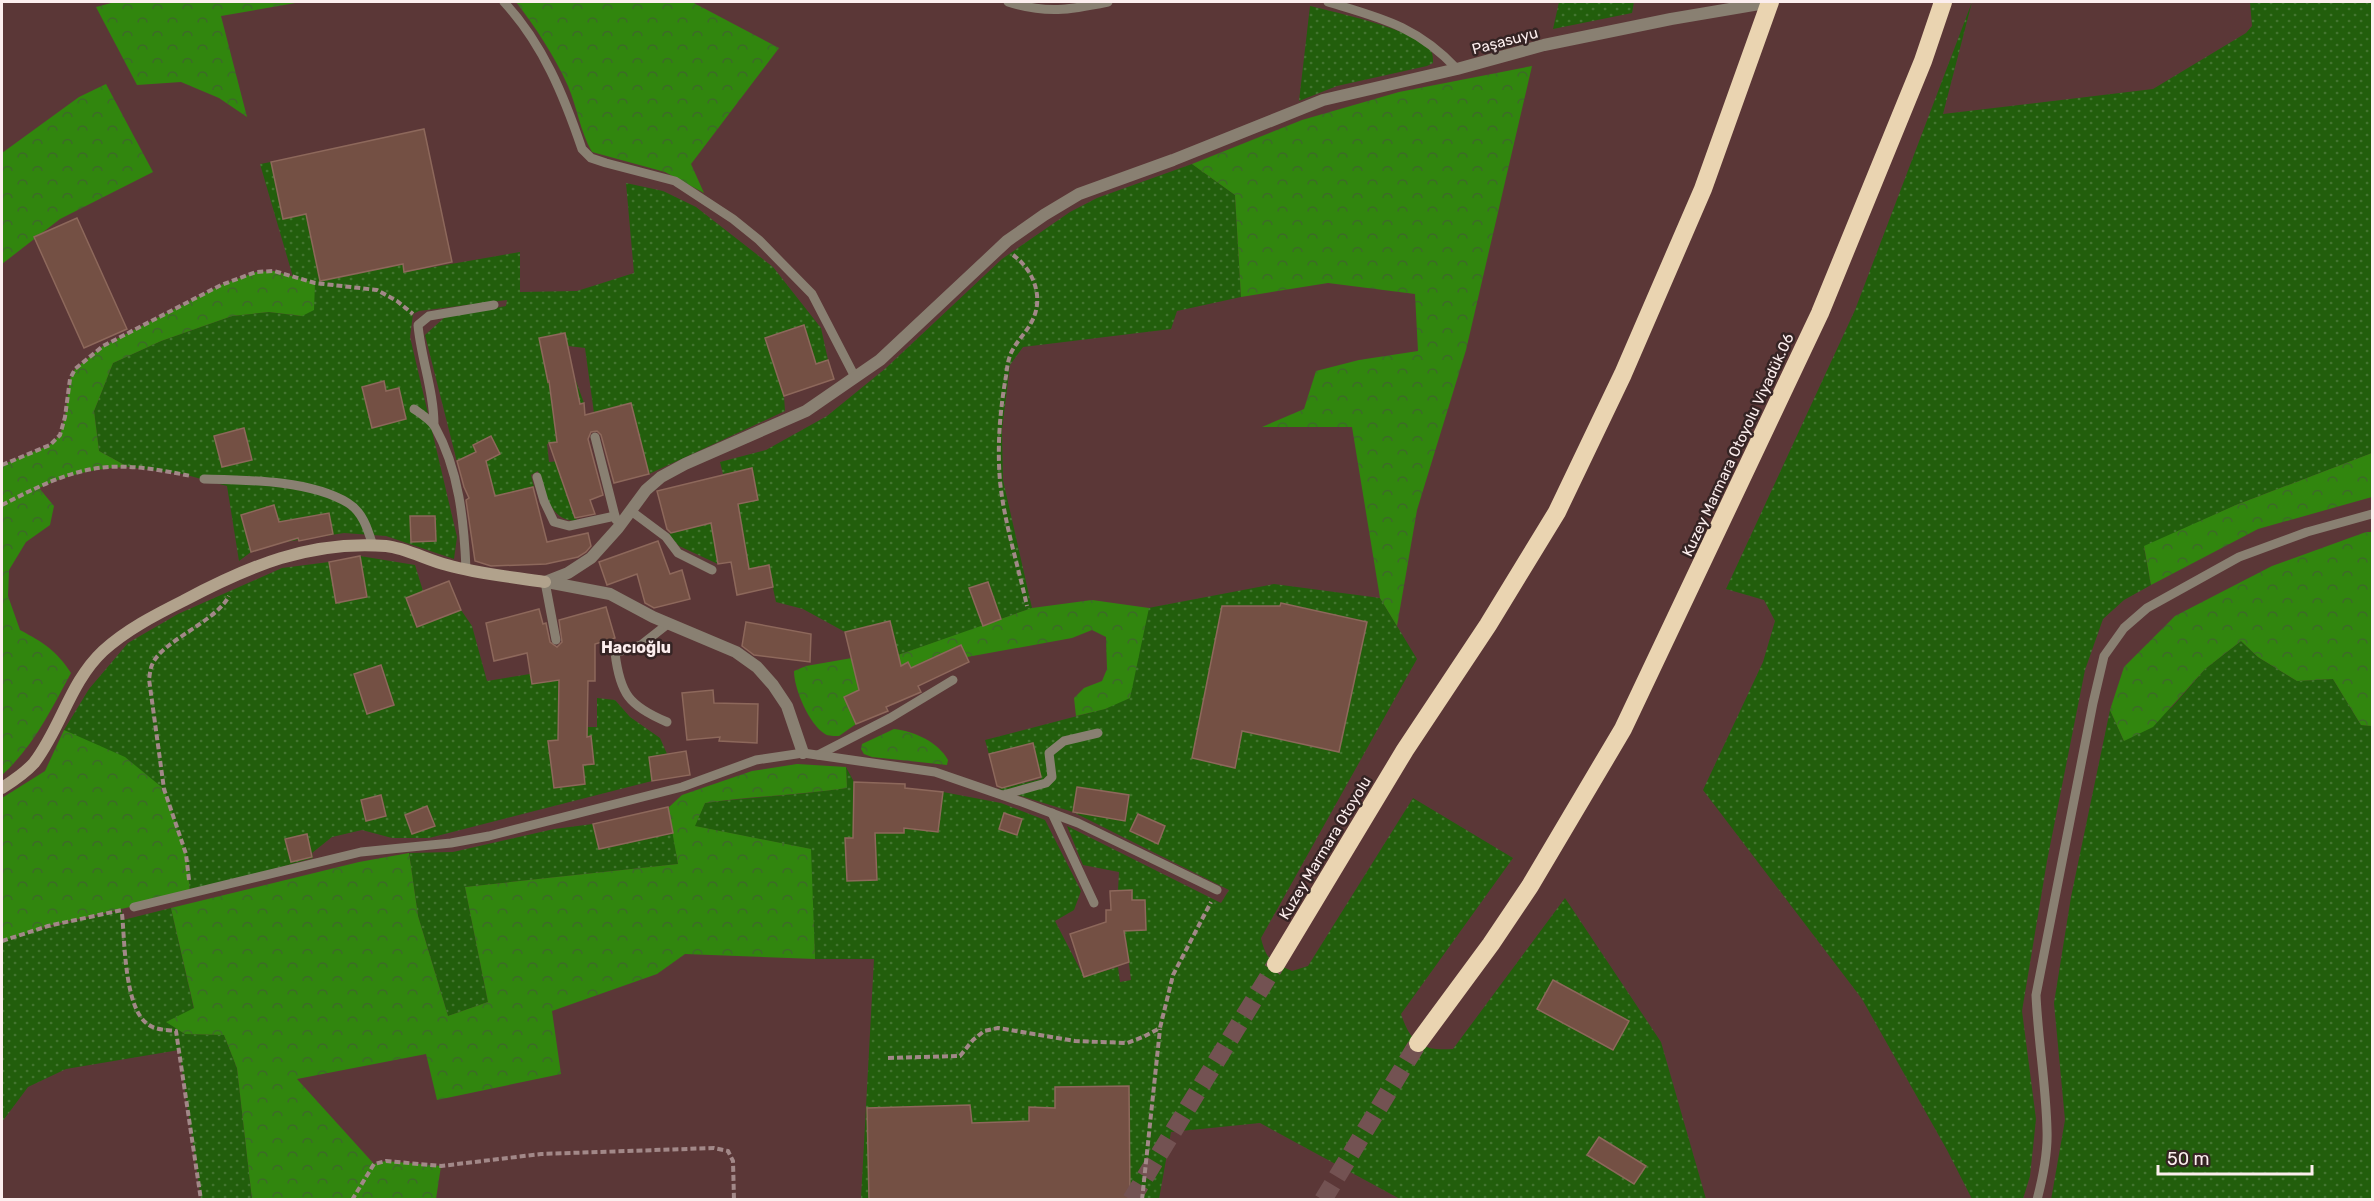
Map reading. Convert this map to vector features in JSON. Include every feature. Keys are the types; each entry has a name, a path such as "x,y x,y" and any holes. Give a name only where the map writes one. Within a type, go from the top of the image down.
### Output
{"highway":[{"name":"Kuzey Marmara Otoyolu","path":"1276,964 1405,750 1488,625 1557,512 1623,374 1703,189 1771,2"},
{"name":"Kuzey Marmara Otoyolu Viyadük.06","path":"1418,1043 1491,944 1530,886 1623,729 1815,324 1923,61 1943,2"}],"street":[{"name":"Paşasuyu","path":"1456,69 1545,45 1671,19 1771,2"},
{"path":"545,582 568,573 591,558 617,522 631,511 646,490 662,477 684,464 806,411 880,360 999,248 1044,215 1080,194 1173,160 1323,100 1456,69"},
{"path":"2,788 33,764 82,676 103,652 134,628 223,580 269,561 301,552 360,545 390,547 449,566 609,594 736,652 757,667 787,706 803,753"}],"lane":[{"path":"504,2 537,46 557,80 582,150 591,158 606,163 675,181 742,226 812,294 855,377"},
{"path":"1008,2 1044,10 1066,10 1108,2"},
{"name":"Paşasuyu","path":"1328,2 1391,21 1422,38 1444,55 1456,69"},
{"path":"466,569 461,503 434,425 434,404 418,326 429,316 494,304"},
{"path":"414,409 434,425"},
{"path":"537,477 547,509 554,522 569,526 617,522 595,436"},
{"path":"204,479 270,481 321,492 349,503 366,522 373,546"},
{"path":"631,511 666,537 678,553 712,570"},
{"path":"2037,1200 2043,1175 2048,1132 2038,1040 2036,995 2092,703 2104,656 2124,628 2147,608 2239,557 2307,532 2373,514"},
{"path":"545,582 555,640"},
{"path":"667,722 642,712 627,696 618,676 615,653 641,645 669,623"},
{"path":"818,755 890,718 953,680"},
{"path":"1003,795 1046,783 1052,777 1049,753 1064,741 1098,733"},
{"path":"134,907 361,852 451,843 489,836 682,787 756,760 803,753 935,772 1078,823 1217,890"},
{"path":"1052,813 1094,903"}],"path":[{"path":"999,248 1022,261 1033,279 1038,301 1032,322 1017,341 1010,356 1002,396 999,443 1000,482 1027,606"},
{"path":"2,465 50,445 60,435 70,379 75,369 103,346 221,285 256,272 274,271 315,283 376,290 397,301 423,321"},
{"path":"2,505 61,478 97,468 153,469 204,479"},
{"path":"190,893 186,854 164,789 149,679 152,664 161,653 226,602 232,591 223,580"},
{"path":"1142,1200 1160,1028 1173,975 1217,890"},
{"path":"2,940 48,926 134,907"},
{"path":"122,910 126,962 134,1005 141,1018 150,1026 176,1031 201,1200"},
{"path":"888,1058 960,1056 984,1031 998,1028 1075,1041 1126,1043 1160,1028"},
{"path":"352,1200 374,1164 386,1161 441,1166 541,1154 714,1148 728,1151 733,1161 734,1200"}],"green space":[{"path":"115,2 301,2 221,16 247,117 219,98 181,82 137,85 96,7"},
{"path":"516,2 692,2 779,48 691,164 704,193 665,172 592,152 584,136 563,75 544,42"},
{"path":"1559,2 1634,2 1632,13 1553,29"},
{"path":"1972,2 1943,114 2153,89 2246,33 2252,26 2250,2 2372,2 2372,453 2236,505 2144,547 2151,585 2124,600 2103,619 2085,670 2047,861 2022,1011 2036,1119 2030,1176 2023,1199 1972,1199 1862,999 1703,790 1763,662 1775,621 1764,600 1726,589 1855,310"},
{"path":"1310,6 1377,24 1413,37 1432,53 1433,63 1337,86 1299,101"},
{"path":"1532,66 1466,350 1417,510 1397,626 1380,598 1352,427 1262,427 1304,409 1316,371 1359,360 1418,351 1415,294 1328,283 1241,297 1235,195 1192,164 1302,120 1399,92"},
{"path":"106,84 153,172 60,219 2,264 2,153 79,97"},
{"path":"376,139 405,272 520,252 520,292 577,291 634,273 626,183 663,191 696,207 773,267 821,328 828,360 813,368 803,325 765,338 784,396 785,411 649,474 631,403 594,413 585,348 568,346 565,333 539,338 548,381 574,376 584,403 553,407 557,442 547,444 549,462 590,458 562,478 577,521 568,520 554,511 546,496 538,471 531,475 534,487 503,494 512,533 543,526 546,543 510,552 472,454 457,462 425,335 445,317 506,306 507,300 419,311 413,314 410,337 457,537 454,559 386,536 344,533 285,542 251,552 239,561 227,486 183,474 128,467 99,451 94,411 113,363 161,341 232,316 269,312 301,316 315,283 293,277 260,164 271,162 283,219 306,214 367,142"},
{"path":"1192,164 1235,195 1241,297 1177,311 1171,329 1023,347 1010,365 1002,430 1003,480 1032,608 1001,619 987,582 970,589 983,626 898,655 845,632 803,609 776,602 768,565 733,572 731,562 712,530 718,564 679,546 668,534 704,525 696,492 752,469 723,474 720,462 766,450 827,416 886,368 1002,259 1070,212 1097,198"},
{"path":"274,271 315,283 314,310 302,316 269,312 232,316 161,341 113,363 94,411 99,451 128,467 82,473 39,488 54,506 50,525 26,542 9,570 8,596 20,630 49,648 71,673 32,740 2,775 2,465 50,445 60,435 70,379 75,369 103,346 221,285 256,272"},
{"path":"2372,453 2372,497 2258,529 2151,585 2144,546 2236,505"},
{"path":"2366,532 2372,532 2372,726 2361,725 2333,679 2297,681 2258,657 2241,641 2205,669 2153,727 2124,741 2110,710 2124,667 2175,616 2272,566"},
{"path":"360,556 415,565 423,591 406,599 417,627 461,610 472,626 487,681 530,674 532,684 562,679 587,682 588,693 558,693 558,727 597,727 597,698 615,700 630,717 660,738 667,754 649,757 652,781 429,838 392,838 362,830 332,837 312,853 313,858 190,893 186,854 64,730 89,689 128,643 178,614 282,568 329,562 337,602 367,597"},
{"path":"1274,584 1380,598 1417,659 1261,938 1268,956 1292,971 1308,966 1413,798 1513,858 1401,1014 1414,1039 1426,1047 1453,1049 1565,898 1661,1042 1706,1199 1400,1199 1260,1123 1171,1132 1159,1199 861,1199 874,959 815,959 810,849 694,826 705,803 847,788 846,767 854,782 853,832 904,833 905,822 938,832 943,792 1001,803 1045,820 1081,891 1074,910 1055,921 1084,977 1118,967 1120,982 1131,980 1126,939 1114,931 1146,930 1145,900 1132,900 1131,890 1118,891 1119,872 1083,865 1067,826 1221,903 1229,890 1073,812 998,789 1041,779 1033,744 989,754 985,740 1108,708 1106,616"},
{"path":"1092,600 1149,608 1130,698 1105,709 1076,716 1074,698 1084,688 1102,681 1107,669 1106,637 1092,630 1072,638 967,657 961,645 921,664 918,686 908,663 877,676 876,683 844,697 856,724 839,736 826,735 813,722 797,687 794,671 806,666 852,658 898,655 1032,608"},
{"path":"2241,641 2258,657 2297,681 2333,679 2361,725 2372,726 2372,1199 2051,1200 2065,1120 2054,1003 2071,897 2110,710 2124,741 2172,707 2205,669"},
{"path":"894,729 909,732 932,743 944,754 948,760 947,765 872,757 864,754 861,749 862,744"},
{"path":"64,730 125,757 164,789 186,854 190,893 48,926 2,941 2,798 45,771"},
{"path":"797,764 846,767 847,788 705,803 695,826 811,849 815,959 685,954 657,974 552,1011 561,1074 437,1100 426,1054 297,1079 374,1164 386,1161 441,1166 436,1199 252,1199 237,1068 224,1035 185,1034 166,1022 194,1008 171,908 359,862 409,853 418,916 448,1016 488,1002 465,887 678,864 668,808 682,795 752,771"},
{"path":"593,824 599,849 673,833 678,864 465,887 488,1002 448,1016 418,916 409,853 453,852 554,829"},
{"path":"171,908 194,1009 167,1022 185,1034 224,1035 237,1068 252,1199 201,1199 179,1050 66,1069 28,1087 2,1122 2,941 8,937 122,910 123,920"}],"building":[{"path":"424,129 452,262 404,272 403,264 320,281 306,214 283,219 271,162"},
{"path":"77,218 127,329 84,348 34,237"},
{"path":"804,325 816,364 828,360 834,379 784,396 765,338"},
{"path":"565,333 580,404 584,403 585,415 631,403 649,474 614,483 601,435 597,431 591,432 588,439 603,495 590,500 595,514 575,518 549,443 557,442 549,381 539,338"},
{"path":"384,381 386,391 399,388 406,419 372,428 362,387"},
{"path":"244,428 252,460 222,467 214,436"},
{"path":"491,436 500,454 486,461 495,496 533,487 547,542 588,533 591,546 586,552 578,557 546,564 491,566 475,561 466,500 469,498 457,461 476,452 473,445"},
{"path":"752,468 758,500 738,504 749,569 769,565 773,587 737,595 731,562 718,564 711,523 671,533 667,529 657,491"},
{"path":"274,505 279,522 329,513 333,534 299,541 298,538 251,552 241,515"},
{"path":"410,516 435,516 436,541 411,542"},
{"path":"658,541 670,574 682,570 690,599 654,608 645,603 637,574 607,585 599,562"},
{"path":"360,556 367,597 336,603 329,562"},
{"path":"449,581 461,610 417,627 406,598"},
{"path":"988,582 1001,619 983,626 969,588"},
{"path":"1281,603 1367,622 1339,752 1242,731 1235,768 1192,758 1222,606 1280,606"},
{"path":"606,607 615,638 595,644 595,681 588,681 587,737 591,736 594,764 583,765 585,784 554,788 548,741 558,740 559,680 532,684 527,653 494,661 486,623 539,609 543,624 546,623 550,642 557,647 562,642 559,620"},
{"path":"890,621 901,666 908,662 911,668 961,645 969,662 918,686 921,692 886,707 888,711 856,724 844,697 859,690 845,632"},
{"path":"746,622 811,634 810,662 754,655 742,646"},
{"path":"381,665 394,705 367,714 354,674"},
{"path":"713,690 714,703 758,704 757,743 719,741 720,737 687,740 682,693"},
{"path":"1033,743 1041,777 1002,788 997,786 989,754"},
{"path":"686,751 690,775 652,781 649,757"},
{"path":"854,782 905,784 905,788 943,792 938,832 904,828 904,833 875,833 877,880 847,881 845,838 853,838"},
{"path":"1077,787 1129,795 1125,821 1073,812"},
{"path":"381,795 386,816 366,821 361,800"},
{"path":"427,806 435,826 412,834 405,815"},
{"path":"668,807 673,833 599,849 593,824"},
{"path":"1004,813 1022,819 1017,835 999,829"},
{"path":"1138,814 1165,826 1158,844 1130,831"},
{"path":"307,834 312,857 291,862 285,839"},
{"path":"1132,890 1132,900 1145,900 1146,930 1124,931 1129,962 1084,977 1070,934 1106,922 1106,910 1111,910 1110,891"},
{"path":"1553,980 1629,1021 1613,1050 1537,1009"},
{"path":"1129,1086 1130,1200 869,1200 867,1108 970,1105 972,1123 1029,1121 1029,1107 1055,1108 1055,1087"},
{"path":"1599,1137 1646,1166 1634,1184 1587,1155"}],"tunnel":[{"path":"1131,1200 1276,964"},
{"path":"1323,1200 1418,1043"}],"district":[{"name":"Hacıoğlu","path":"636,647"}]}
